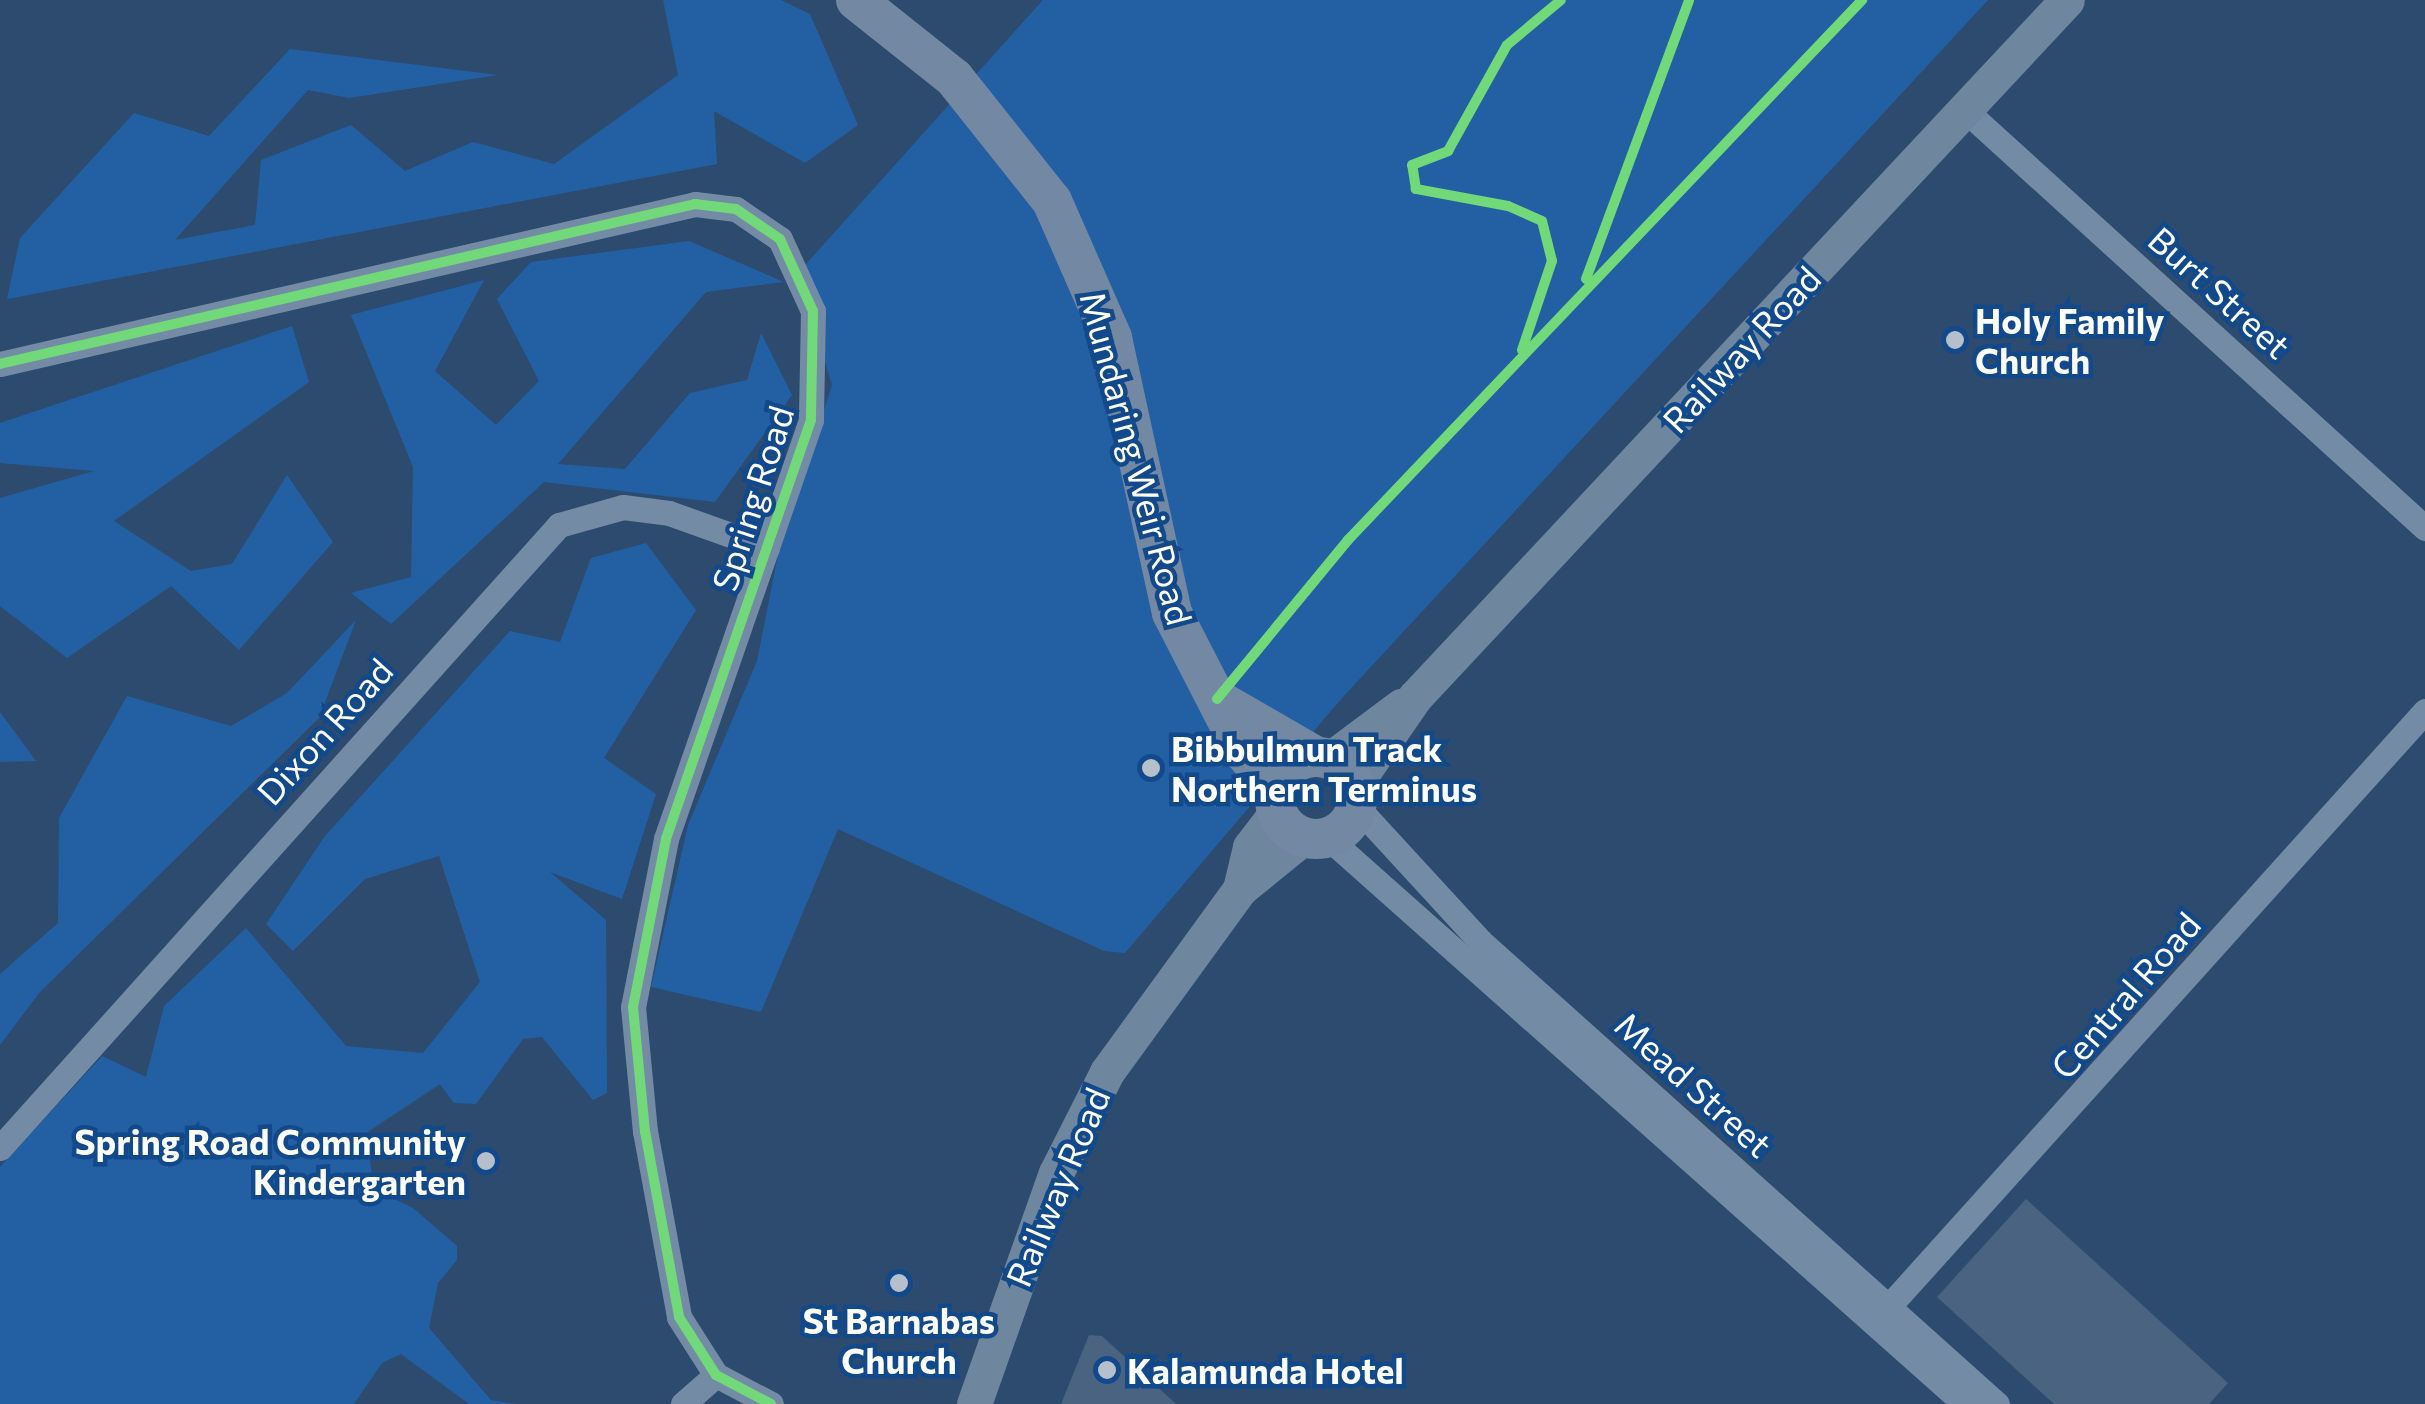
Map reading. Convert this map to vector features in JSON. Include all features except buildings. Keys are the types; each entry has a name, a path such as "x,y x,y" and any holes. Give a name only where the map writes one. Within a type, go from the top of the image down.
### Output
{"main road":[{"name":"Mundaring Weir Road","path":"856,0 918,45 991,116 1078,249 1112,338 1163,584 1243,751 1296,819"},
{"path":"1217,699 1339,776"},
{"path":"1283,772 1339,776 1296,819 1283,772"}],"street":[{"name":"Railway Road","path":"1339,776 2067,0"},
{"name":"Burt Street","path":"1965,110 2425,528"},
{"name":"Spring Road","path":"0,364 695,204 736,209 780,239 812,310 811,420 666,840 633,1007 645,1131 679,1317 716,1376"},
{"name":"Dixon Road","path":"0,1148 560,525 623,506 669,513 767,548"},
{"name":"Central Road","path":"1882,1313 2425,711"},
{"name":"Mead Street","path":"1339,776 1480,941 1882,1313 1965,1404"},
{"name":"Railway Road","path":"974,1404 1078,1126 1136,1023 1296,819"},
{"name":"Mead Street","path":"1296,819 1882,1313 1997,1404"},
{"path":"682,1404 716,1376 771,1404"}],"shaded area":[{"path":"663,0 781,0 810,14 858,125 805,163 714,111 717,164 7,299 20,238 134,113 209,136 290,49 498,75 349,98 308,90 175,240 255,225 261,160 351,125 405,171 473,142 554,164 678,75"},
{"path":"1043,0 1988,0 1342,698 1125,953 1104,951 838,829 761,1012 651,987 688,825 757,661 779,550 832,385 798,273"},
{"path":"689,241 784,282 706,292 558,464 625,469 690,393 747,380 761,333 792,395 715,502 544,482 391,624 351,593 411,577 413,467 351,315 484,280 435,371 496,425 539,381 497,299 531,262"},
{"path":"292,326 309,382 114,521 191,571 232,564 287,475 333,542 239,650 171,586 67,658 0,606 0,498 94,471 0,463 0,423"},
{"path":"646,543 696,610 604,758 656,794 622,899 550,872 606,920 607,1093 593,1100 542,1037 523,1039 476,1104 454,1103 440,1084 366,1133 374,1189 413,1208 457,1246 457,1260 438,1283 429,1328 491,1400 516,1404 469,1404 401,1354 382,1363 354,1404 0,1404 0,1167 102,1056 146,1077 164,1006 246,928 346,1046 423,1053 480,982 439,856 365,879 293,951 266,924 325,836 510,631 560,642 591,558"},
{"path":"356,620 319,718 40,992 0,1045 0,974 58,923 59,818 127,696 231,726 287,693"},
{"path":"0,712 36,761 0,762"}],"cycle path":[{"path":"1522,350 1552,261 1542,221 1508,206 1416,189 1412,165 1448,151 1507,45 1561,0"},
{"path":"1586,279 1689,0"},
{"path":"1217,699 1348,540 1862,0"},
{"path":"0,364 695,204 736,209 780,239 813,311 811,420 666,839 633,1007 645,1131 679,1317 716,1375 771,1404"}],"place":[{"name":"Holy Family Church","path":"1955,340"},
{"name":"Bibbulmun Track Northern Terminus","path":"1151,768"},
{"name":"Spring Road Community Kindergarten","path":"486,1161"},
{"name":"St Barnabas Church","path":"899,1283"},
{"name":"Kalamunda Hotel","path":"1107,1370"}]}
